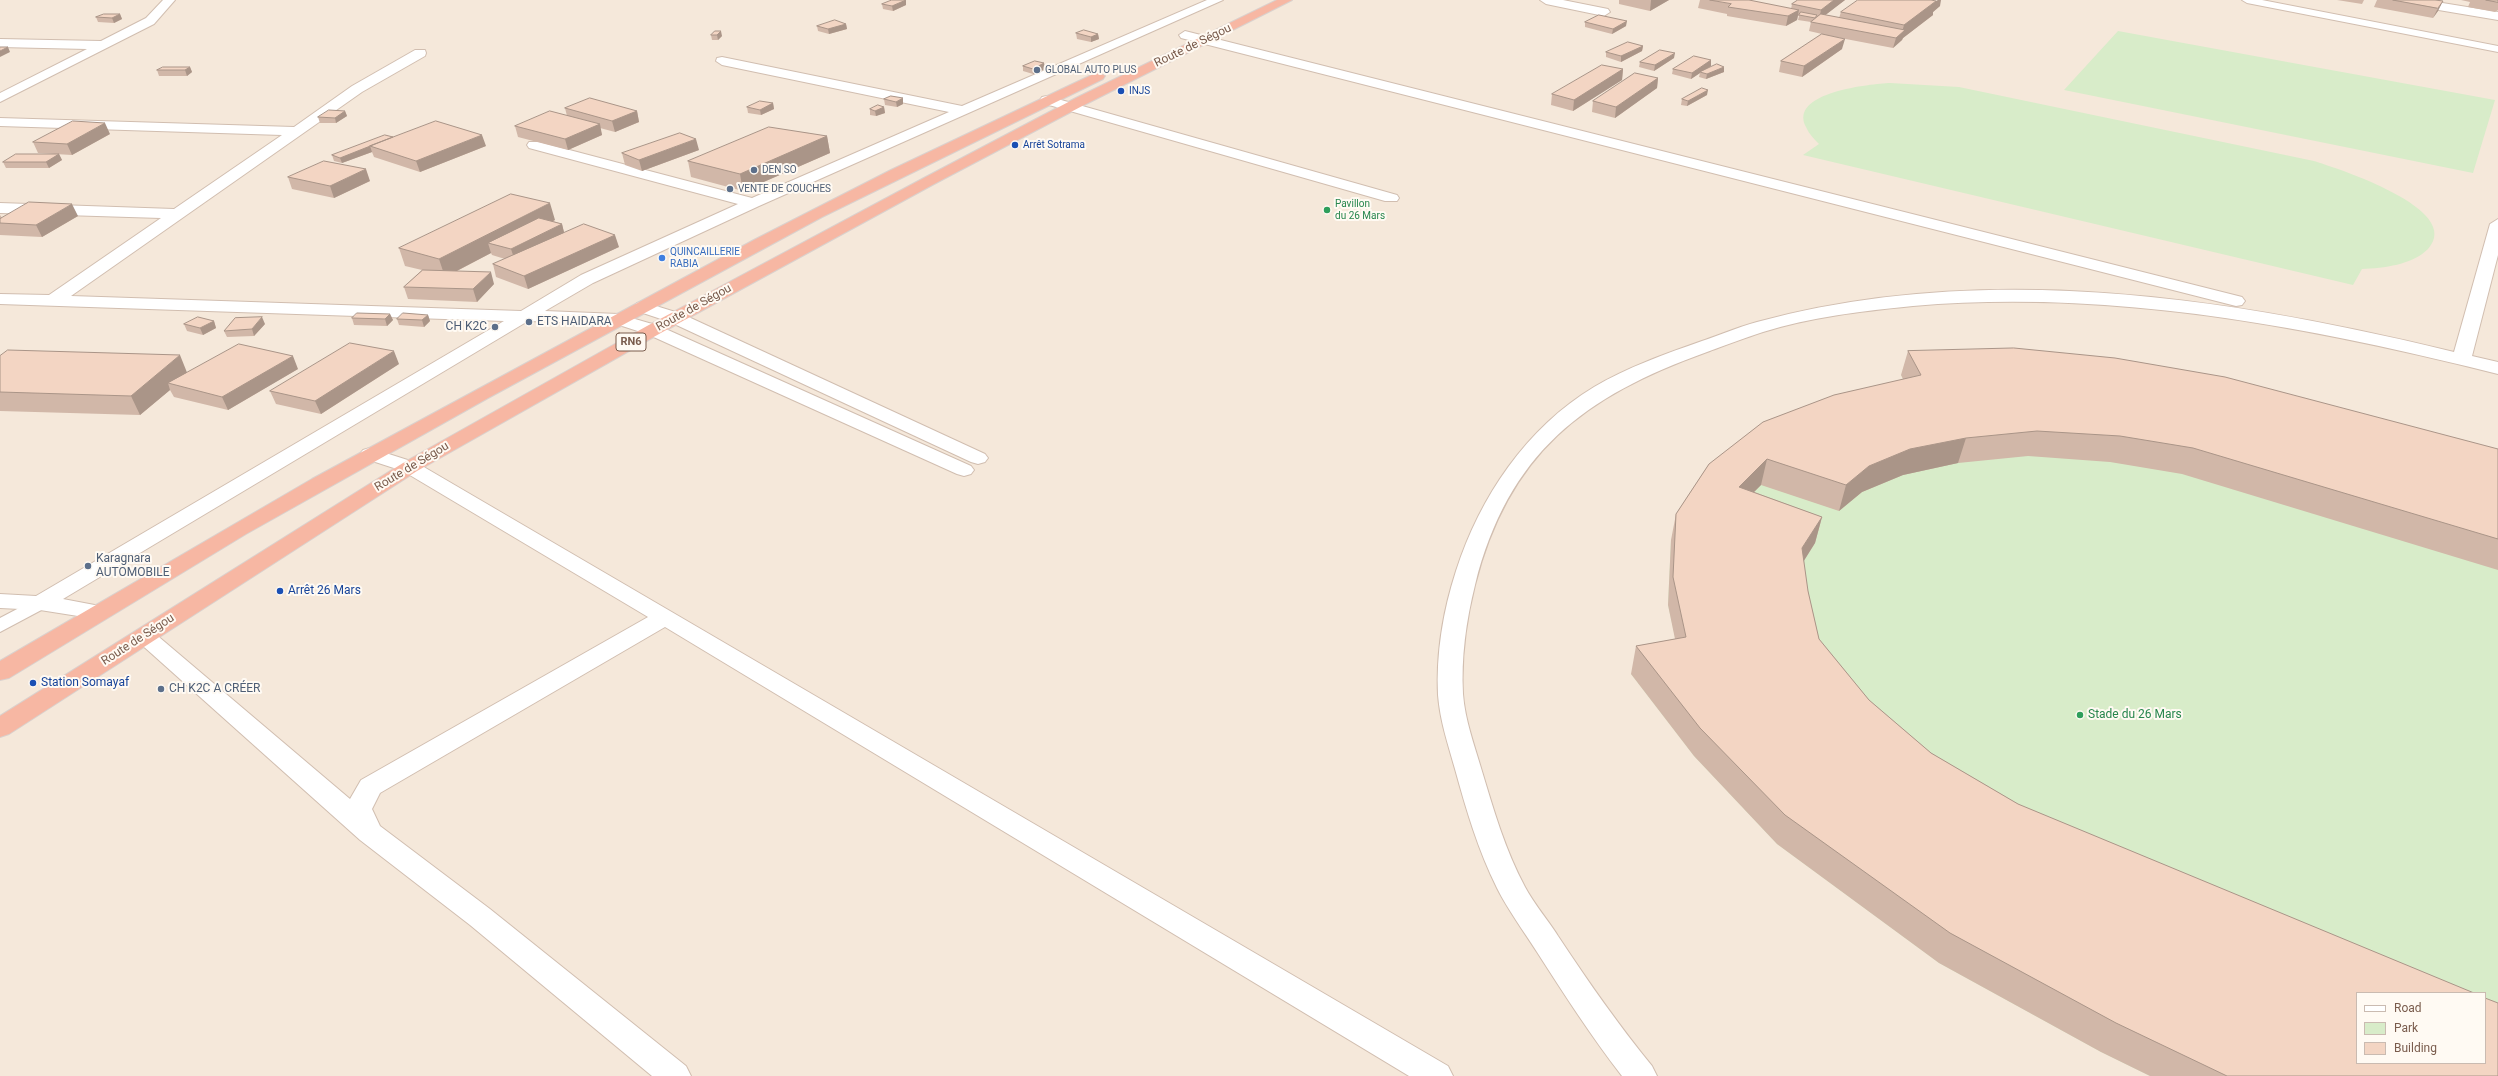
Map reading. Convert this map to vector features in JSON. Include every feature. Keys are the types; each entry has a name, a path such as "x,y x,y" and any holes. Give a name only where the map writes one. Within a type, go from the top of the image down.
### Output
{"highway":[{"name":"Route de Ségou","path":"0,728 410,468 653,330 1064,101 1185,35 1258,0"},
{"name":"Route de Ségou","path":"0,672 97,612 370,454 791,227 1064,101 1206,39 1286,0"}],"street":[{"path":"0,98 150,21 168,0"},
{"path":"40,603 523,315 587,279 752,203 1218,0"},
{"path":"1546,0 1604,12"},
{"path":"2403,0 2498,16"},
{"path":"1185,35 1206,39 2410,346"},
{"path":"0,43 102,45"},
{"path":"54,300 357,89 420,53"},
{"path":"722,61 965,110"},
{"path":"1064,101 1396,194"},
{"path":"0,122 296,132"},
{"path":"534,145 752,203"},
{"path":"0,208 178,214"},
{"path":"2462,358 2498,224"},
{"path":"1641,1076 1593,1014 1511,888 1474,788 1453,714 1451,653 1460,598 1475,541 1512,472 1548,433 1594,395 1693,348 1755,327 1828,311 1907,301 1990,296 2094,299 2176,305 2262,315 2410,346 2498,368"},
{"path":"0,299 618,319 653,330 971,464 676,318 643,308"},
{"path":"370,454 410,468 665,617 1437,1076"},
{"path":"0,601 40,603 97,612"},
{"path":"370,833 358,809 370,787 665,617"},
{"path":"145,637 370,833 480,917 675,1076"}],"lane":[{"path":"2247,0 2498,49"},
{"path":"0,626 40,603"}],"shaded area":[{"path":"0,0 2498,0 2498,1076 0,1076"}],"green space":[{"path":"2118,31 2495,100 2473,173 2064,90"},
{"path":"1890,83 1959,87 2314,161 2369,181 2414,205 2429,219 2435,234 2428,249 2414,259 2397,265 2362,269 2353,285 1803,155 1819,144 1806,127 1804,115 1809,106 1820,98 1834,92 1866,85"},
{"name":"Stade du 26 Mars","path":"2006,372 2498,479 2498,1076 2150,1076 2101,1052 1939,963 1777,844 1694,756 1631,674 1681,664 1668,605 1671,540 1704,490 1914,399 1901,375"}],"building":[{"path":"892,0 906,0 892,6 882,4"},
{"path":"1710,0 1749,0 1799,10 1788,16 1728,7 1731,4"},
{"path":"1798,0 1834,0 1821,10 1792,4"},
{"path":"1858,0 1936,1 1904,25 1841,12"},
{"path":"2393,0 2435,0 2443,1 2438,8"},
{"path":"2486,0 2498,0 2498,2"},
{"path":"1801,12 1817,15 1815,18 1799,15"},
{"path":"104,14 120,14 112,18 96,17"},
{"path":"1821,14 1905,30 1896,38 1811,22"},
{"path":"1599,15 1627,21 1613,29 1585,22"},
{"path":"835,20 846,24 828,29 817,26"},
{"path":"1084,30 1098,34 1091,37 1076,33"},
{"path":"715,31 721,31 717,35 711,35"},
{"path":"1822,34 1845,39 1804,66 1781,61"},
{"path":"1628,42 1643,46 1621,56 1606,52"},
{"path":"0,47 8,47 0,51"},
{"path":"1660,50 1675,53 1655,65 1640,62"},
{"path":"1694,56 1711,60 1692,73 1673,69"},
{"path":"1035,61 1044,63 1033,69 1023,66"},
{"path":"1717,64 1724,67 1707,74 1700,72"},
{"path":"1602,65 1623,69 1574,100 1552,94"},
{"path":"163,67 190,67 185,70 157,70"},
{"path":"1635,73 1658,78 1616,107 1593,101"},
{"path":"1702,88 1708,90 1688,101 1682,99"},
{"path":"891,96 903,98 896,102 884,99"},
{"path":"590,98 637,111 612,121 565,108"},
{"path":"760,101 773,103 760,110 747,107"},
{"path":"878,105 884,107 875,111 870,109"},
{"path":"329,110 345,111 335,118 318,117"},
{"path":"550,111 600,124 565,139 515,126"},
{"path":"73,121 105,123 67,144 33,142"},
{"path":"436,121 482,135 416,161 370,146"},
{"path":"769,127 827,136 740,174 688,161"},
{"path":"680,133 696,139 639,160 622,153"},
{"path":"385,135 393,137 340,158 332,155"},
{"path":"16,154 59,154 46,162 3,162"},
{"path":"324,161 366,169 330,186 288,177"},
{"path":"511,194 550,203 439,259 399,248"},
{"path":"29,202 72,204 36,225 0,223 0,219"},
{"path":"539,218 562,224 511,249 488,243"},
{"path":"584,224 615,235 524,276 493,264"},
{"path":"423,270 491,272 473,289 404,287"},
{"path":"357,313 390,314 385,319 352,318"},
{"path":"403,313 428,315 422,320 397,319"},
{"path":"198,317 214,321 200,328 184,324"},
{"path":"262,317 252,329 224,331 235,318"},
{"path":"350,343 394,351 315,401 270,391"},
{"path":"239,344 293,356 222,397 168,383"},
{"path":"2014,348 2115,358 2225,377 2498,449 2498,539 2193,448 2120,436 2037,431 1966,438 1910,449 1869,466 1846,485 1767,459 1739,487 1822,517 1802,548 1808,591 1819,639 1869,700 1931,753 2018,804 2472,992 2356,992 2356,1064 2486,1064 2486,998 2498,1003 2498,1076 2227,1076 2116,1023 1950,933 1785,815 1700,728 1636,646 1686,637 1673,577 1676,514 1709,464 1763,422 1834,395 1921,375 1908,351"},
{"path":"8,350 180,355 131,396 0,392 0,356"}],"place":[{"name":"GLOBAL AUTO PLUS","path":"1037,70"},
{"name":"INJS","path":"1121,91"},
{"name":"Arrêt Sotrama","path":"1015,145"},
{"name":"DEN SO","path":"754,170"},
{"name":"VENTE DE COUCHES","path":"730,189"},
{"name":"Pavillon du 26 Mars","path":"1327,210"},
{"name":"QUINCAILLERIE RABIA","path":"662,258"},
{"name":"ETS HAIDARA","path":"529,322"},
{"name":"CH K2C","path":"495,327"},
{"name":"Karagnara AUTOMOBILE","path":"88,566"},
{"name":"Arrêt 26 Mars","path":"280,591"},
{"name":"Station Somayaf","path":"33,683"},
{"name":"CH K2C A CRÉER","path":"161,689"},
{"name":"Stade du 26 Mars","path":"2080,715"}]}
